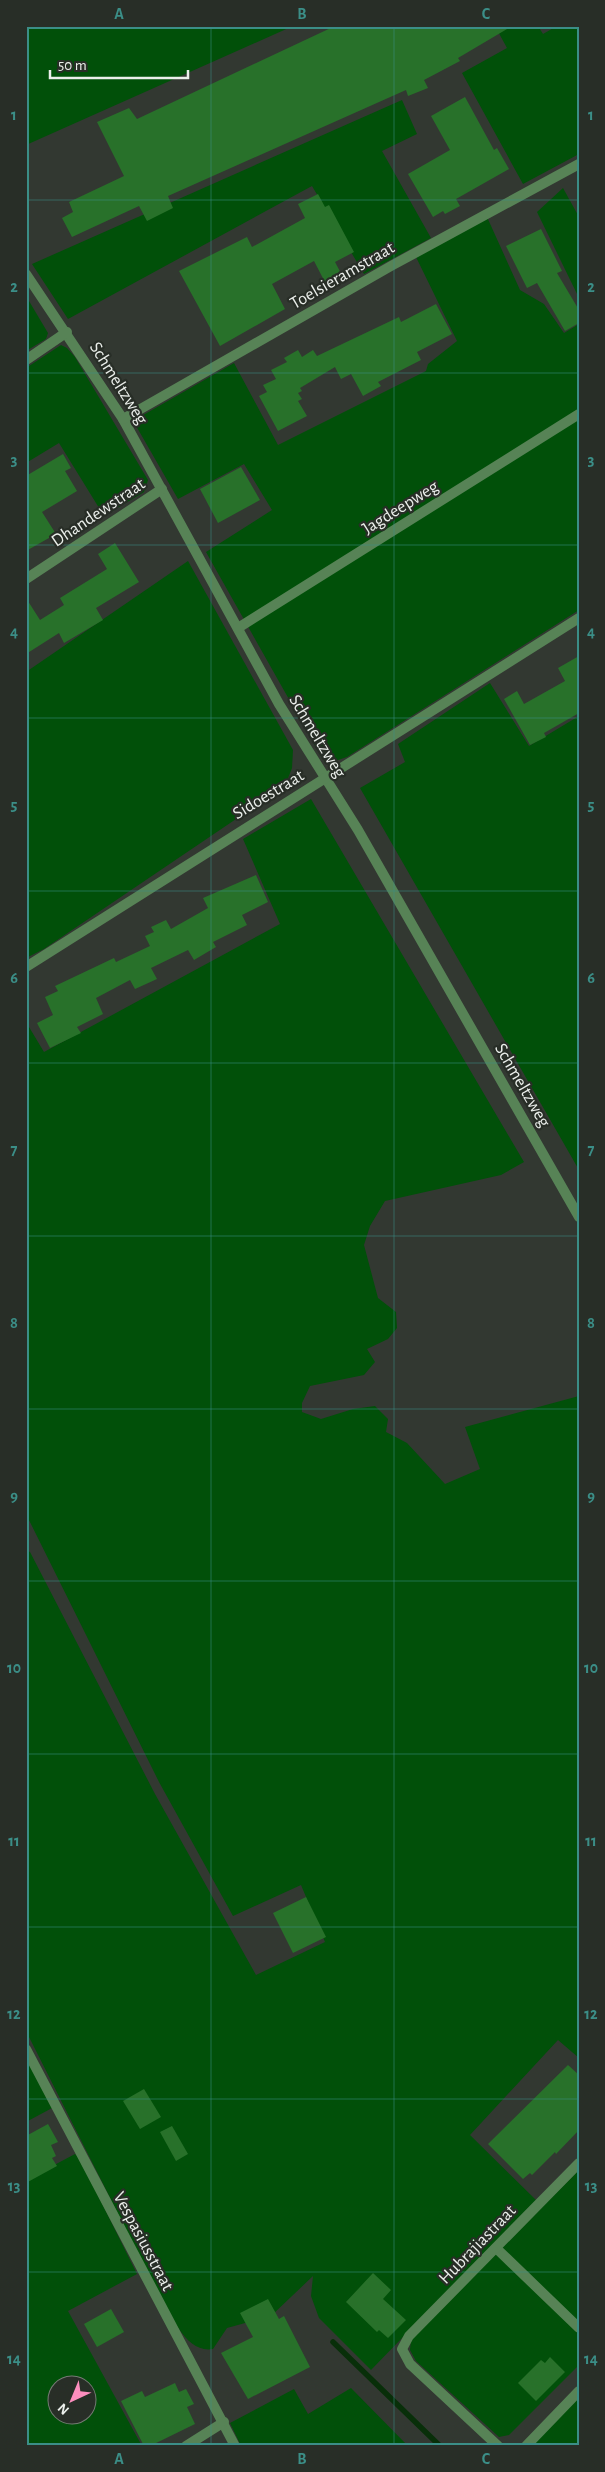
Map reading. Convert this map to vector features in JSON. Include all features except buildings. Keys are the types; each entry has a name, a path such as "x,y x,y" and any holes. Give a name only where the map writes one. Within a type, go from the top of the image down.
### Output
{"street":[{"name":"Toelsieramstraat","path":"124,419 391,266 579,164"},
{"name":"Schmeltzweg","path":"26,274 124,419 279,704 367,846 579,1217"},
{"path":"26,360 67,332"},
{"name":"Jagdeepweg","path":"238,628 579,414"},
{"name":"Dhandewstraat","path":"26,579 162,489"},
{"name":"Sidoestraat","path":"26,967 237,832 579,618"},
{"name":"Vespasiusstraat","path":"26,2049 156,2300 224,2422 235,2446"},
{"name":"Hubrajiastraat","path":"498,2446 410,2364 402,2349 409,2336 579,2164"},
{"path":"496,2248 579,2328"},
{"path":"526,2446 579,2391"},
{"path":"186,2446 224,2422"}],"green space":[{"path":"26,26 293,26 26,145"},
{"path":"495,26 538,26 543,34 557,26 579,26 579,154 523,184 462,73 507,48"},
{"path":"402,100 417,134 382,151 431,238 364,274 312,186 68,319 32,264"},
{"path":"563,188 579,217 579,298 537,212"},
{"path":"487,217 520,290 544,304 564,333 579,324 579,610 347,757 329,763 321,756 206,552 272,510 244,464 178,499 135,424 138,418 234,363 278,445 426,371 428,364 457,341 416,257"},
{"path":"26,296 48,333 46,339 26,351"},
{"path":"61,345 67,348 75,357 148,480 144,492 104,516 59,443 26,463 26,368"},
{"path":"188,561 293,750 292,768 285,786 44,949 26,958 26,672"},
{"path":"490,683 529,746 579,716 579,1170 360,788 405,762 398,744"},
{"path":"311,799 524,1162 501,1175 385,1201 370,1226 364,1245 378,1298 396,1312 397,1328 388,1339 367,1349 375,1362 364,1375 310,1386 302,1403 302,1412 321,1419 353,1409 375,1406 388,1419 386,1432 407,1443 445,1484 480,1469 465,1427 579,1396 579,2058 558,2040 470,2135 536,2200 371,2370 319,2318 311,2296 313,2276 271,2316 227,2328 213,2349 203,2349 187,2339 174,2322 159,2295 26,2031 26,1792 29,1790 26,1785 26,1550 30,1552 155,1794 256,1975 325,1942 301,1885 233,1916 159,1782 26,1514 26,1022 44,1052 280,924 243,839"},
{"path":"26,2056 54,2107 26,2122"},
{"path":"75,2154 80,2159 137,2274 68,2311 142,2446 26,2446 26,2180"},
{"path":"579,2170 579,2365 509,2435 499,2437 416,2361 410,2350 411,2340"},
{"path":"351,2388 408,2446 241,2446 230,2423 294,2389 308,2414"},
{"path":"579,2388 579,2446 523,2446"}],"waterway":[{"path":"333,2342 440,2446"}]}
